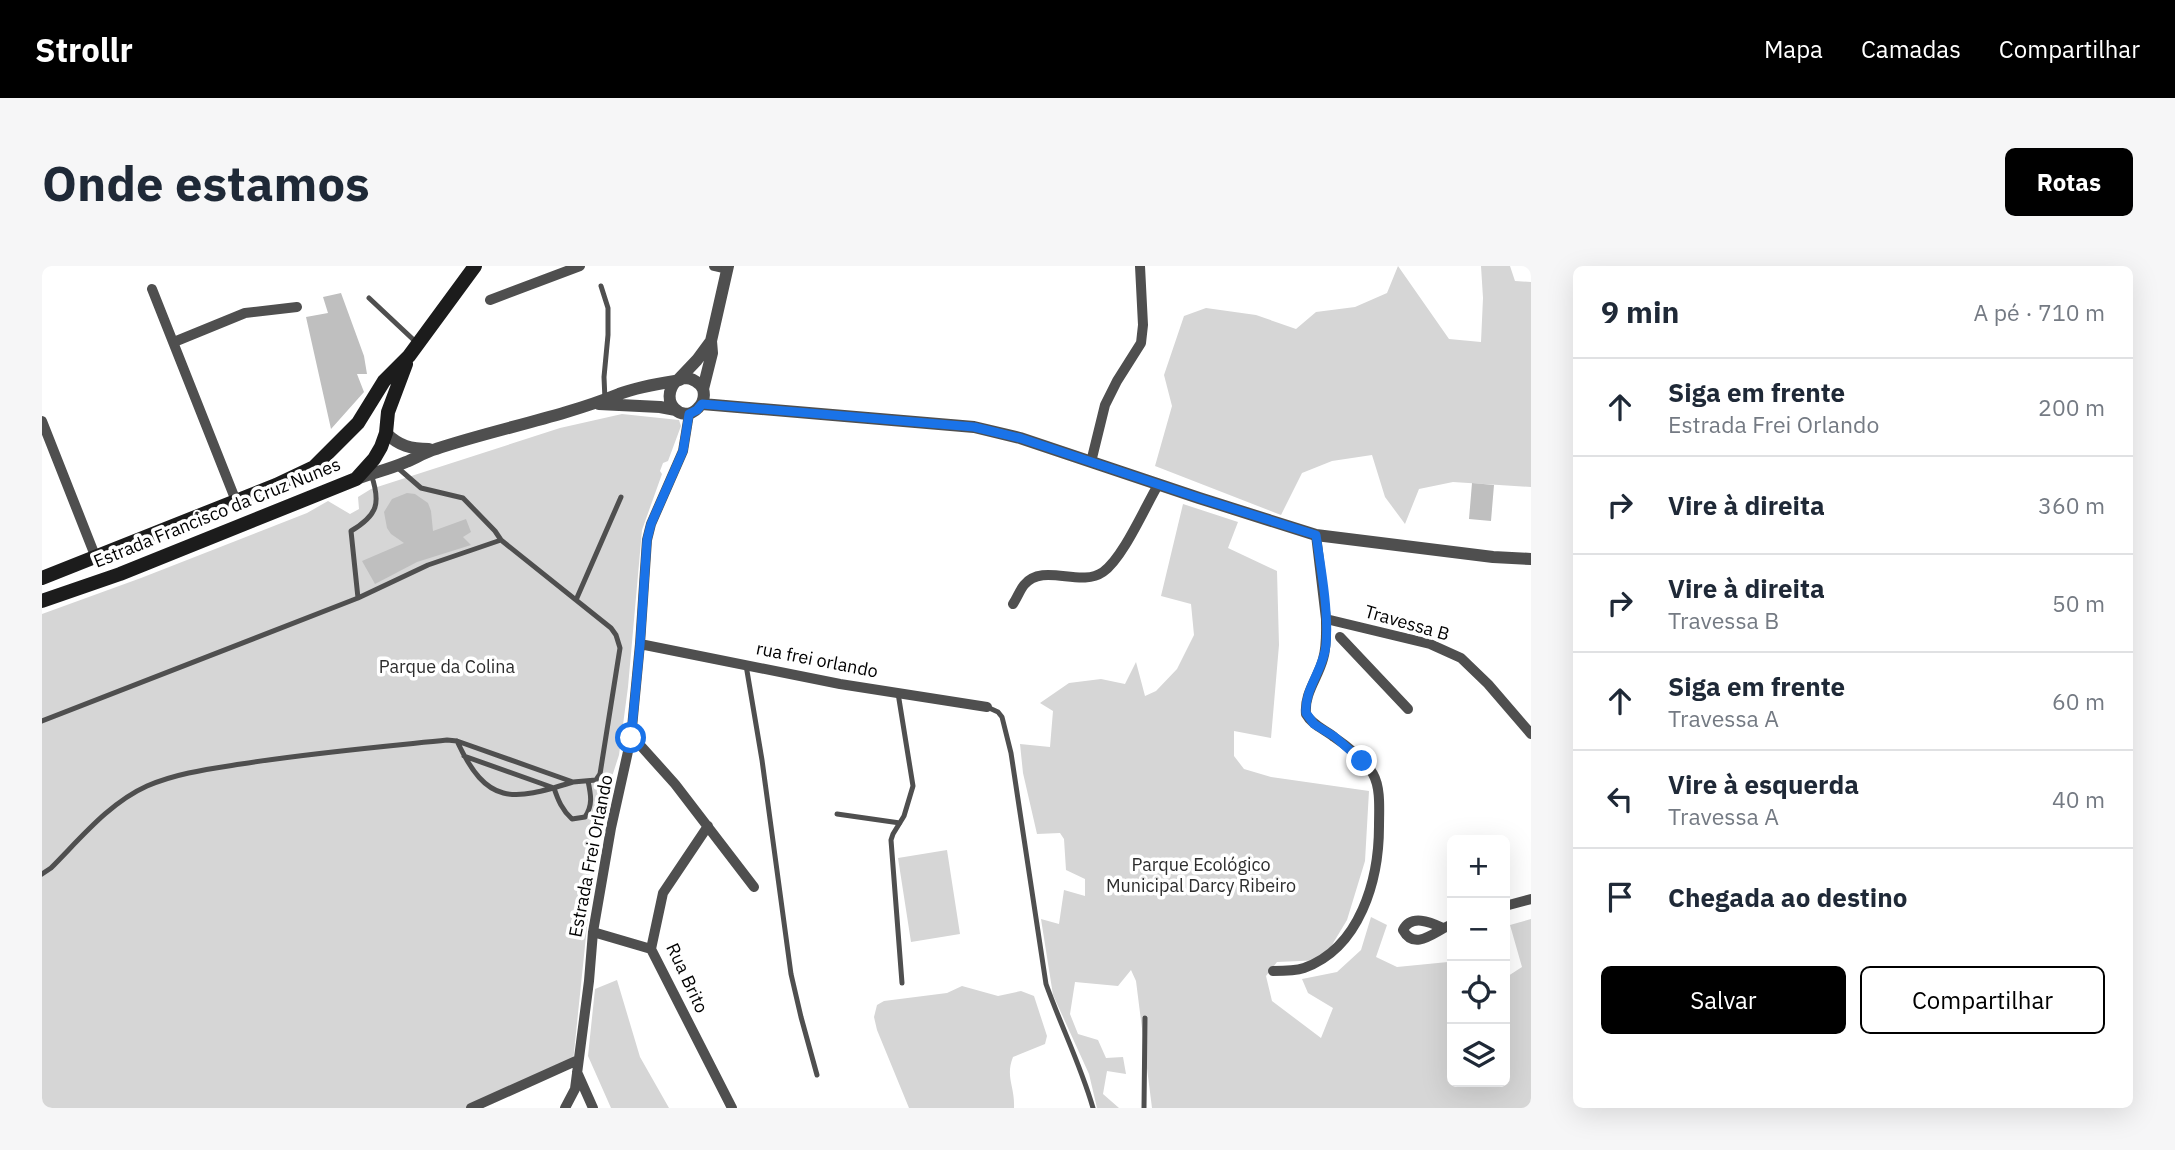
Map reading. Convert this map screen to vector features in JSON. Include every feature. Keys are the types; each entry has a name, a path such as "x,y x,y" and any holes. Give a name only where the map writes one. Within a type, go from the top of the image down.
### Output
{"main road":[{"name":"Estrada Francisco da Cruz Nunes","path":"42,578 314,467 358,423 384,381 409,356 475,266"},
{"name":"Estrada Francisco da Cruz Nunes","path":"42,601 120,573 356,479 374,460 386,433 388,412 409,356"},
{"path":"358,423 371,419 386,433"},
{"path":"314,467 323,483 331,489"}],"street":[{"path":"490,300 580,266"},
{"path":"1091,462 1105,405 1141,344 1143,325 1140,266"},
{"path":"600,402 660,407 689,414 697,410 703,397 712,353 711,341 723,267"},
{"path":"152,289 236,501"},
{"path":"174,342 245,313 297,307"},
{"path":"676,410 670,404 670,388 711,341"},
{"path":"356,479 396,466 433,449 600,402 657,383 684,378 698,383 703,397 720,406 974,427 1020,438 1316,535 1493,557 1531,559"},
{"name":"Estrada Frei Orlando","path":"565,1108 575,1089 593,932 611,828 631,738 647,540 651,524 683,451 689,414"},
{"path":"42,421 96,558"},
{"path":"386,433 398,444 413,449 433,449"},
{"path":"1013,604 1024,585 1037,577 1079,578 1104,572 1117,557 1158,485"},
{"path":"1273,971 1302,969 1325,958 1342,943 1368,897 1376,871 1379,800 1373,775 1362,761 1335,737 1314,724 1306,713 1307,697 1326,645 1326,620 1316,535"},
{"name":"Travessa B","path":"1326,620 1430,644 1461,658 1488,684 1531,734"},
{"path":"1326,645 1357,627"},
{"path":"1340,637 1408,709"},
{"name":"rua frei orlando","path":"640,645 987,707"},
{"path":"631,738 666,775 754,887"},
{"name":"Rua Brito","path":"708,826 663,893 651,949 732,1108"},
{"path":"1510,905 1531,899"},
{"path":"593,932 651,949"},
{"path":"471,1108 578,1066 593,1108"}],"lane":[{"path":"600,402 608,335 608,308 601,286"},
{"path":"369,298 418,344"},
{"path":"396,466 421,488 463,498 501,540 611,628 620,648 600,774 596,780 573,782 520,795 507,795 478,778 457,741"},
{"path":"358,598 351,531 366,522 377,505 371,474"},
{"path":"576,600 621,497"},
{"path":"42,721 358,598 428,565 501,540"},
{"path":"746,665 762,760 791,974 817,1075"},
{"path":"898,693 913,786 900,823 893,834 891,850 902,983"},
{"path":"987,707 1002,717 1011,753 1046,984 1058,1020 1085,1079 1093,1108"},
{"path":"42,874 127,797 147,786 187,773 298,755 447,740 457,741 573,782"},
{"path":"464,756 554,788 565,813 572,819 585,817 590,809 588,782"},
{"path":"837,814 900,823"},
{"path":"1144,1108 1145,1018"}],"green space":[{"path":"1398,266 1449,339 1481,342 1481,266 1510,266 1515,281 1531,282 1531,487 1453,482 1419,489 1405,524 1385,497 1372,455 1332,461 1302,473 1281,515 1155,466 1172,406 1164,375 1184,316 1206,308 1256,315 1296,329 1316,312 1355,307 1387,293"},
{"name":"Parque da Colina","path":"622,414 679,420 681,426 668,461 663,463 660,471 662,474 642,530 619,755 598,820 573,1062 479,1108 42,1108 42,614 307,513 328,501 350,514 359,509 358,497 371,489 560,428"},
{"name":"Parque Ecológico Municipal Darcy Ribeiro","path":"1183,504 1238,522 1228,548 1277,571 1279,645 1271,738 1234,731 1234,756 1244,769 1271,777 1369,791 1365,861 1347,920 1323,960 1277,962 1266,976 1272,1001 1321,1038 1333,1008 1308,993 1302,979 1337,972 1361,950 1371,917 1387,925 1376,957 1397,967 1447,962 1447,1087 1510,1087 1510,975 1522,967 1510,925 1531,919 1531,1108 1152,1108 1136,981 1131,970 1118,986 1075,982 1070,1014 1078,1034 1098,1040 1106,1058 1123,1057 1126,1074 1107,1071 1103,1094 1119,1108 1097,1108 1089,1074 1053,995 1041,919 1059,924 1064,890 1085,896 1085,879 1066,870 1064,839 1060,833 1037,834 1023,773 1020,744 1050,747 1053,711 1040,703 1069,683 1101,679 1125,684 1136,662 1145,696 1156,691 1177,669 1194,635 1191,604 1161,596"},
{"path":"947,850 960,934 911,942 898,858"},
{"path":"617,980 640,1057 669,1108 611,1108 588,1056 595,989"},
{"path":"962,986 998,996 1021,991 1034,996 1047,1036 1045,1044 1013,1057 1010,1076 1014,1108 909,1108 877,1030 874,1017 877,1005 884,1001 947,993"}],"building":[{"path":"341,293 364,356 367,374 357,374 364,392 331,429 306,317 328,313 323,297"},
{"path":"1472,483 1494,485 1491,521 1469,519"},
{"path":"407,493 415,494 428,503 433,531 466,519 471,532 463,537 471,545 417,562 375,584 362,561 404,543 387,528 384,512 392,499"}],"route":[{"path":"631,738 647,540 651,524 683,451 689,414 702,404 974,427 1020,438 1316,535 1326,620 1326,645 1305,709 1314,724 1335,737 1362,761"}]}
